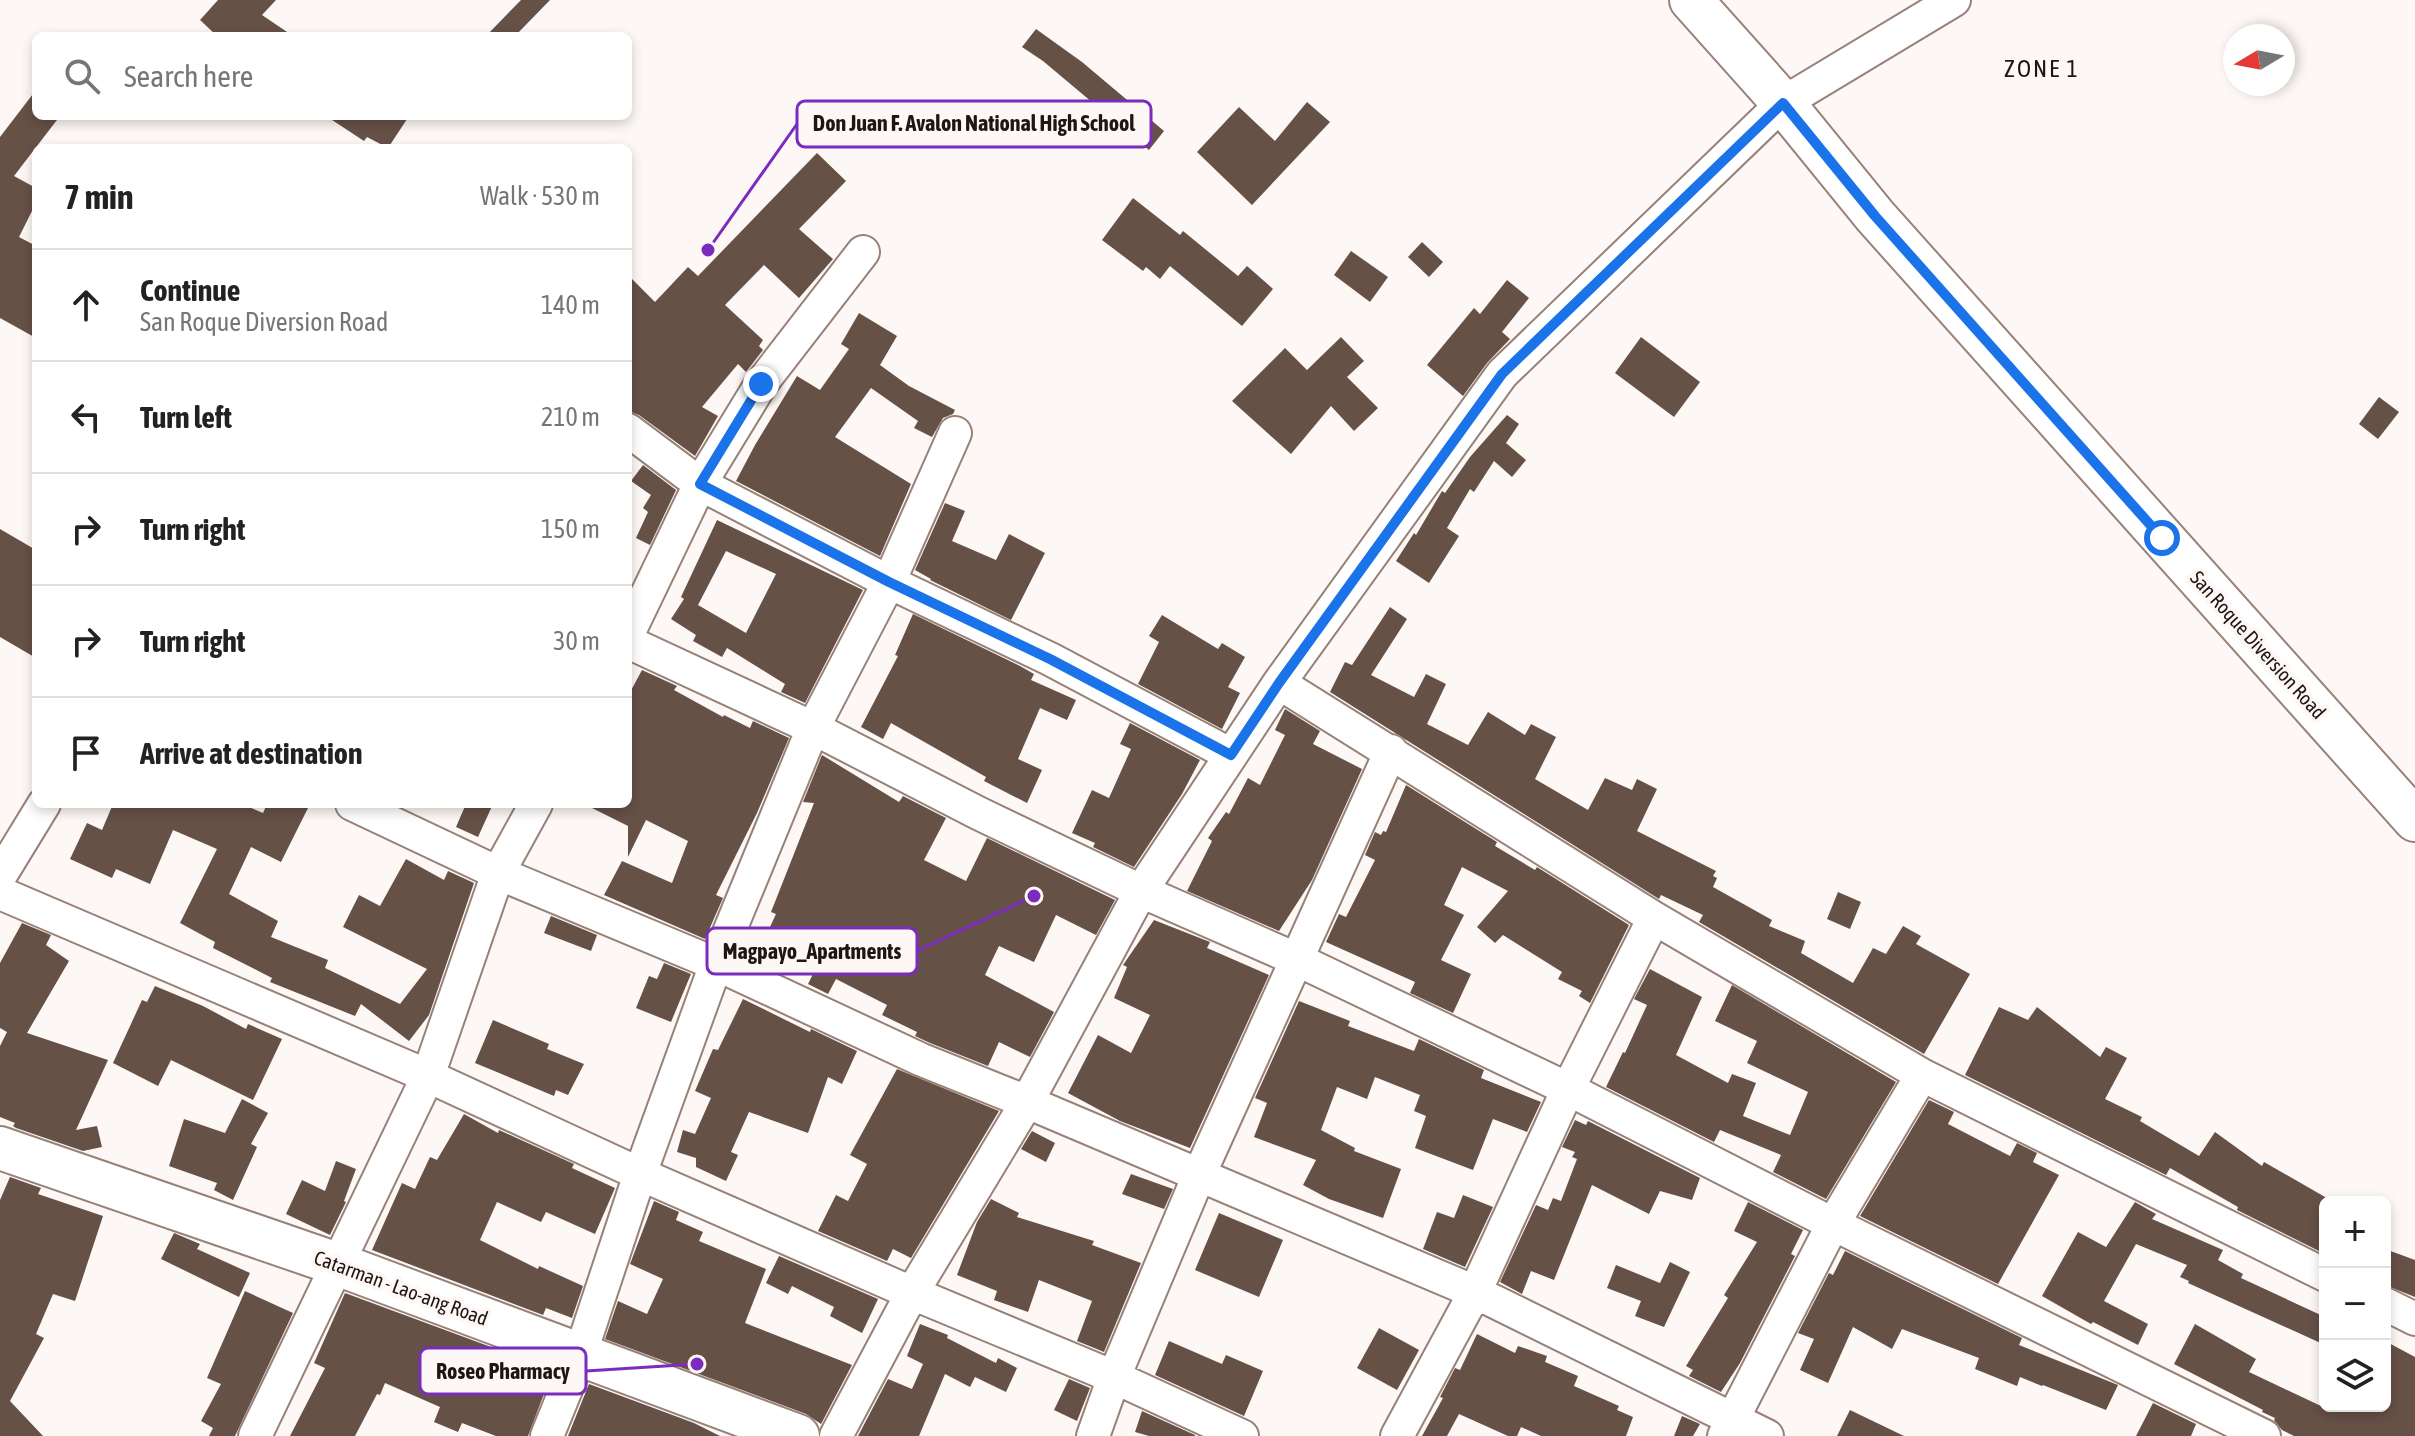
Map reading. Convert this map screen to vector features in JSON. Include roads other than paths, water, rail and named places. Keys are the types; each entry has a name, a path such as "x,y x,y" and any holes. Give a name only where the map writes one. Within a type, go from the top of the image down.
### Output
{"main road":[{"name":"San Roque Diversion Road","path":"1691,0 1783,103 1875,216 2415,820"},
{"name":"Catarman - Lao-ang Road","path":"0,1148 337,1264 798,1436"}],"street":[{"path":"836,1436 912,1293 1027,1102 1141,891 1279,683 1502,374 1783,103 1954,0"},
{"path":"632,626 700,484 761,384 863,252"},
{"path":"632,433 700,484 889,582 1050,659 1231,755"},
{"path":"547,1436 580,1355 640,1174 716,964 813,728 889,582 955,433"},
{"path":"632,644 813,728 978,813 1141,891 1298,960 1568,1089 1833,1224 2264,1436"},
{"path":"1279,683 1654,918 1922,1075 2319,1272"},
{"path":"1093,1436 1114,1377 1199,1175 1391,751"},
{"path":"0,876 42,808"},
{"path":"360,808 498,873 716,964 922,1060 1475,1292 1729,1428 1767,1436"},
{"path":"255,1436 428,1076 498,873 534,808"},
{"path":"0,893 428,1076 640,1174 1114,1377 1242,1436"},
{"path":"1397,1436 1475,1292 1568,1089 1654,918"},
{"path":"1729,1428 1833,1224 1922,1075"},
{"path":"2391,1307 2415,1319"}],"place":[{"name":"Don Juan F. Avalon National High School","path":"708,250"},
{"name":"Magpayo_Apartments","path":"1034,896"},
{"name":"Roseo Pharmacy","path":"697,1364"}],"district":[{"name":"ZONE 1","path":"2042,69"}]}
